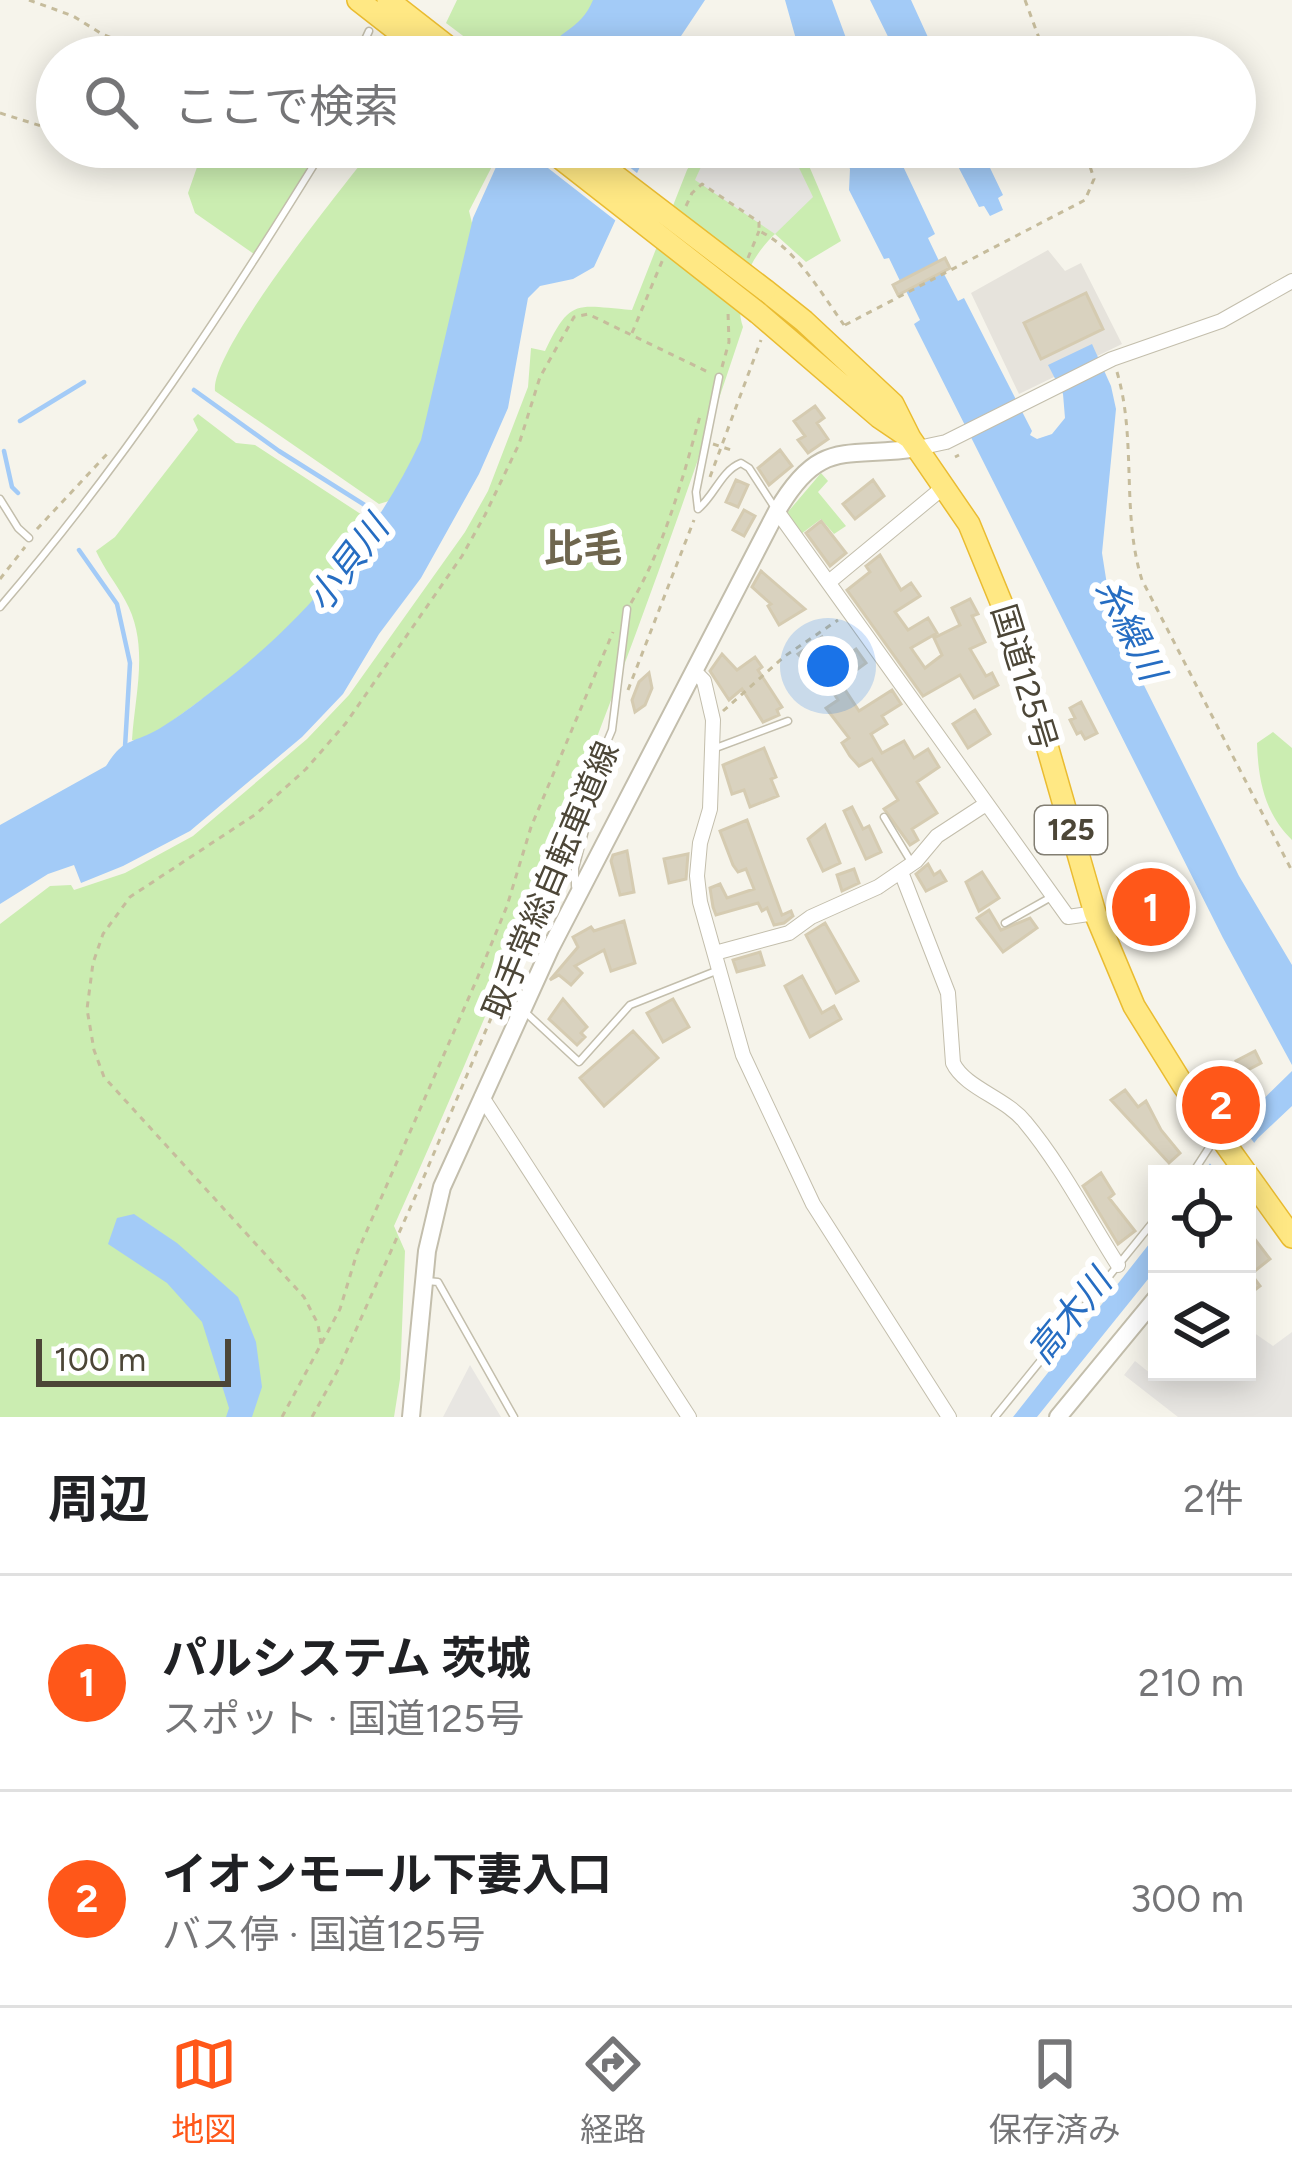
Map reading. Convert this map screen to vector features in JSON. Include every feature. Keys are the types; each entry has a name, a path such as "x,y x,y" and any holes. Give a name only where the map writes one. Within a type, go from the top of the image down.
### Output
{"highway":[{"path":"358,0 415,30"},
{"path":"388,0 415,30"},
{"name":"国道125号","path":"572,168 914,443"},
{"name":"国道125号","path":"605,168 765,290 893,404 979,543 1010,621 1095,913 1134,1006 1238,1165"},
{"name":"国道125号","path":"1256,1191 1292,1237"}],"street":[{"path":"411,1417 424,1280 442,1187 521,1009 797,479 817,462 842,453 882,453 951,439 1109,360 1221,321 1292,281"},
{"path":"829,582 945,486"},
{"path":"777,512 1070,919 1095,913"},
{"path":"694,671 704,681 713,720 710,809 700,843 700,902 742,1055 813,1204 950,1417"},
{"path":"716,953 789,933 907,868 938,836 986,804"},
{"path":"907,868 948,992 953,1063 958,1072 1008,1103 1028,1124 1118,1265"},
{"path":"482,1097 689,1417"},
{"path":"1058,1417 1148,1308"}],"lane":[{"path":"367,36 369,31"},
{"path":"0,607 139,434 312,168"},
{"path":"698,509 696,491 718,376"},
{"path":"698,509 725,474 741,463 777,512"},
{"path":"0,499 17,528 29,538"},
{"path":"612,730 627,609"},
{"path":"713,749 788,721"},
{"name":"取手常総自転車道線","path":"591,780 612,730"},
{"path":"575,902 575,868 594,796 591,780"},
{"path":"884,817 907,868"},
{"path":"1005,923 1053,896"},
{"path":"521,1009 579,1062 630,1005 720,970"},
{"path":"1199,1165 1220,1136"},
{"path":"995,1417 1148,1228"},
{"path":"424,1280 438,1282 514,1417"}],"path":[{"path":"29,0 73,16 107,36"},
{"path":"1024,0 1038,36"},
{"path":"0,113 36,124"},
{"path":"759,232 774,238 788,253 842,327 1085,200 1094,179 1091,168"},
{"path":"321,1344 318,1324 304,1297 104,1077 88,1030 87,1010 93,963 103,934 130,897 256,814 306,769 346,723 462,556 508,471 540,376 574,317 588,314 718,376"},
{"name":"取手常総自転車道線","path":"612,730 698,509 760,322"},
{"path":"1109,360 1128,426 1142,580 1292,871"},
{"path":"282,1417 340,1309 357,1253 507,906 531,827 616,625 642,585 700,416"},
{"path":"0,579 29,538 108,453 139,434"},
{"path":"719,446 734,452"},
{"path":"713,720 785,656 850,611"},
{"name":"取手常総自転車道線","path":"311,1417 339,1368 423,1179 591,780"}],"shaded area":[{"path":"700,168 799,168 813,197 775,234 695,180"},
{"path":"1048,250 1065,271 1081,263 1122,344 1019,394 971,293"},
{"path":"1292,1332 1292,1417 1178,1417 1124,1375 1135,1361 1148,1372 1148,1381 1256,1381 1256,1334 1273,1346"},
{"path":"470,1365 501,1417 443,1417"}],"green space":[{"path":"457,0 598,0 587,23 571,36 463,36 446,23"},
{"path":"197,168 307,168 254,254 195,213 188,193"},
{"path":"358,168 491,168 469,211 474,231 423,444 392,500 379,504 215,391 233,341"},
{"path":"810,168 841,241 806,262 775,234 746,277 740,302 743,327 623,668 536,893 394,1226 405,1251 394,1417 0,1417 0,924 50,886 71,885 74,890 125,873 193,836 307,739 349,695 465,532 488,491 528,387 531,348 545,351 562,321 577,309 632,310 687,170"},
{"path":"198,414 236,443 255,445 376,524 266,653 143,742 132,740 139,669 137,634 125,600 96,551 115,537 198,430 193,419"},
{"path":"821,473 828,481 818,492 846,526 834,534 821,519 801,534 787,513"},
{"path":"1273,732 1292,748 1292,840 1269,808 1259,770 1257,743"}],"water":[{"path":"593,0 705,0 681,36 561,36"},
{"path":"785,0 832,0 845,36 795,36"},
{"path":"870,0 911,0 927,36 888,36"},
{"name":"小貝川","path":"496,168 639,168 594,267 573,279 540,286 528,298 508,408 479,474 421,578 379,634 343,694 302,737 190,831 81,883 74,865 48,874 0,904 0,825 106,766 124,745 172,720 247,663 306,607 359,544 421,440 473,218"},
{"path":"904,168 935,234 928,238 939,261 900,281 849,190 850,169"},
{"path":"959,168 990,168 1003,195 998,198 1003,210 990,216 984,206 979,207"},
{"path":"943,272 958,301 964,298 1030,435 1037,439 1052,434 1065,418 1063,394 1048,365 1092,344 1111,386 1116,409 1102,553 1113,623 1239,876 1292,965 1292,1065 1223,938 914,324 920,320 906,291"},
{"path":"1292,1071 1292,1106 1237,1165 1209,1165 1242,1120"},
{"path":"134,1214 177,1243 238,1297 256,1342 262,1387 252,1417 226,1417 229,1408 202,1322 167,1283 108,1244 117,1218"},
{"path":"1148,1245 1148,1279 1037,1417 1013,1417"}],"pier":[{"path":"548,168 631,168 642,177 620,224"},
{"path":"1237,1120 1258,1148 1245,1165 1211,1165 1206,1158"}],"building":[{"path":"945,258 950,268 898,295 893,285"},
{"path":"1086,293 1103,329 1041,359 1024,323"},
{"path":"815,406 824,418 817,423 828,439 808,453 798,440 805,436 794,421"},
{"path":"780,450 792,466 769,485 758,468"},
{"path":"736,480 748,485 738,507 726,502"},
{"path":"873,480 884,496 855,519 843,504"},
{"path":"744,510 755,516 744,536 733,530"},
{"path":"821,521 846,553 830,566 806,533"},
{"path":"880,555 901,590 911,583 920,596 895,612 908,630 928,618 937,633 911,648 925,668 942,655 934,638 960,625 952,608 970,599 978,614 972,616 985,642 970,649 986,676 992,673 998,685 974,698 960,675 923,696 847,590 870,572 866,566"},
{"path":"761,571 805,609 779,625 771,604 752,587"},
{"path":"822,637 837,662 856,649 866,663 840,682 859,711 892,690 901,704 882,716 887,724 871,734 882,753 904,741 914,758 928,749 939,767 917,782 937,813 912,829 918,840 910,845 884,809 898,800 872,759 859,766 850,756 842,743 849,738 826,708 838,700 822,675 798,654"},
{"path":"722,654 737,670 755,657 782,707 777,710 779,715 763,722 742,689 729,700 710,671"},
{"path":"649,673 652,688 645,705 635,712 632,700 639,682"},
{"path":"1081,702 1097,733 1085,739 1070,720 1075,718 1070,708"},
{"path":"975,710 990,734 968,748 953,724"},
{"path":"764,748 778,796 750,807 744,790 732,794 723,765"},
{"path":"852,807 863,829 869,826 881,852 866,859 844,811"},
{"path":"747,820 782,915 791,911 793,916 784,923 774,925 767,908 762,911 758,903 716,915 713,907 710,888 720,884 727,898 754,889 746,869 738,872 733,865 720,831"},
{"path":"825,825 840,863 823,871 808,839"},
{"path":"627,851 634,892 620,895 611,861 613,855"},
{"path":"688,854 686,879 669,883 664,859"},
{"path":"928,864 934,875 940,871 946,881 926,891 916,874"},
{"path":"854,869 859,883 842,891 837,875"},
{"path":"982,872 999,898 979,911 966,882"},
{"path":"1153,887 1167,920 1149,928 1135,894"},
{"path":"989,910 1001,930 1030,918 1037,928 1003,952 977,918"},
{"path":"624,921 635,963 611,971 604,950 575,966 582,973 571,985 559,975 550,980 578,947 573,937 591,927 594,931"},
{"path":"825,923 858,981 836,993 806,935"},
{"path":"760,952 764,965 737,972 733,960"},
{"path":"802,976 822,1013 834,1006 841,1019 810,1037 785,986"},
{"path":"563,999 587,1027 577,1045 549,1019"},
{"path":"673,999 689,1027 663,1042 647,1013"},
{"path":"633,1031 658,1058 604,1106 580,1078"},
{"path":"1255,1051 1261,1063 1242,1073 1236,1061"},
{"path":"1125,1090 1138,1107 1146,1101 1180,1153 1169,1163 1111,1100"},
{"path":"1101,1173 1114,1194 1109,1198 1135,1231 1118,1244 1083,1186"},
{"path":"1256,1241 1270,1259 1256,1270"}],"waterway":[{"path":"20,421 84,382"},
{"name":"小貝川","path":"194,390 379,514"},
{"path":"4,451 12,487 18,493"},
{"path":"79,550 117,604 130,663 125,747"}],"place":[{"name":"パルシステム 茨城","path":"1151,907"},
{"name":"イオンモール下妻入口","path":"1221,1105"}],"district":[{"name":"比毛","path":"583,548"}],"water label":[{"name":"糸繰川","path":"1131,629"},
{"name":"高木川","path":"1069,1316"}]}
